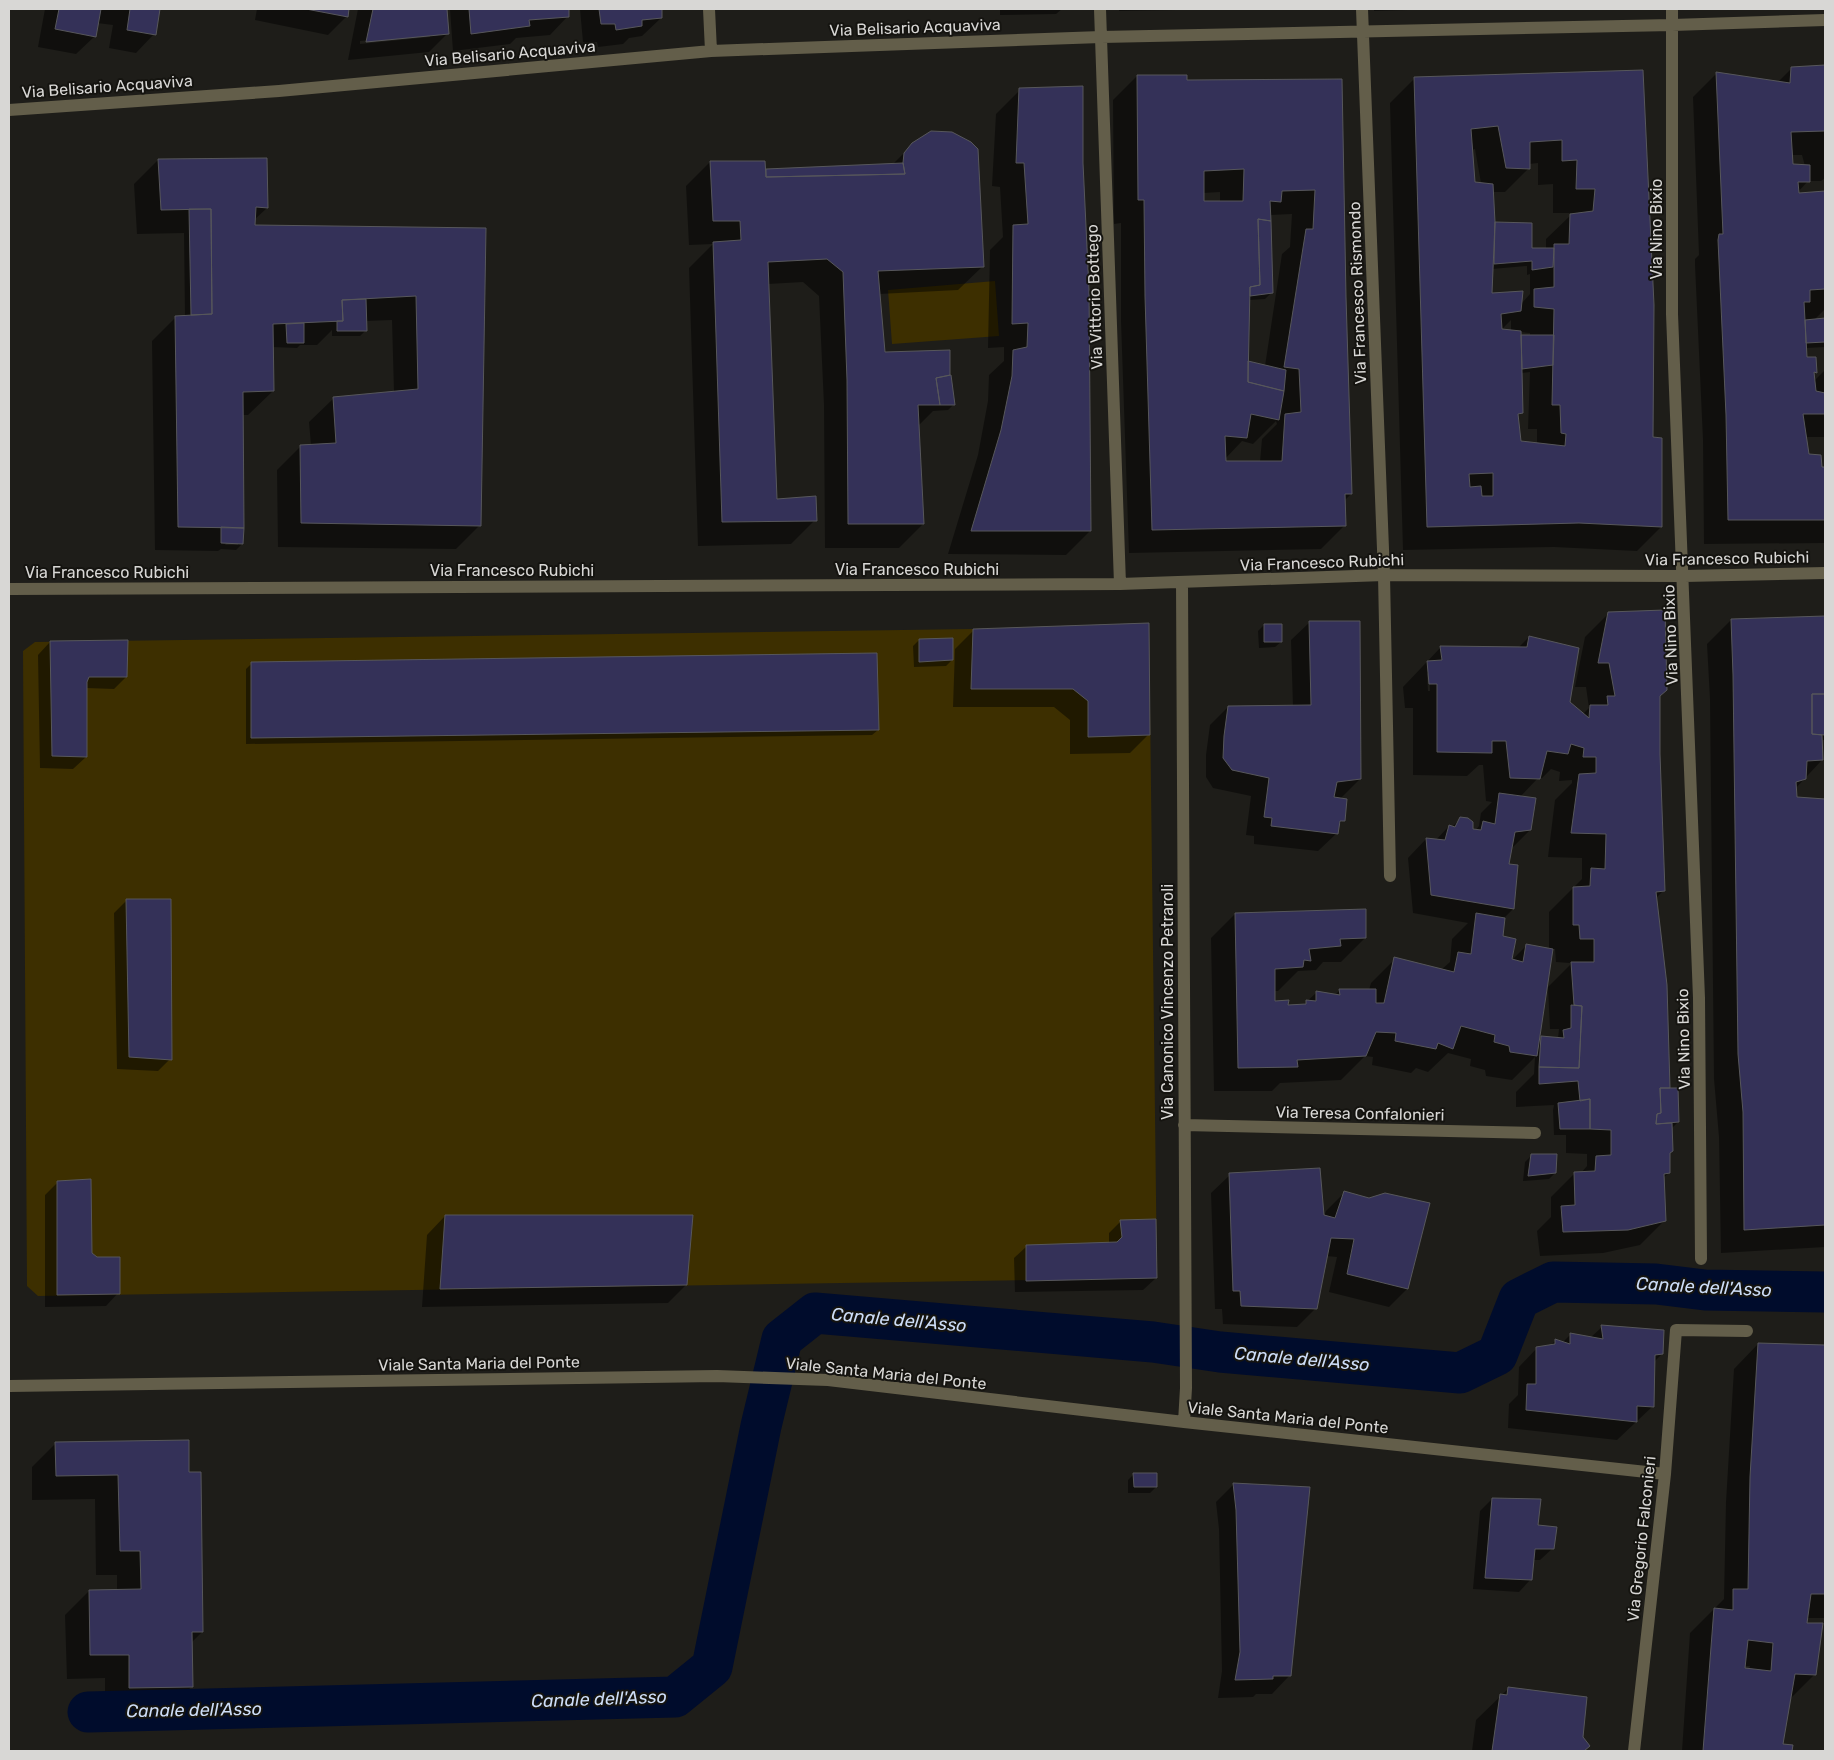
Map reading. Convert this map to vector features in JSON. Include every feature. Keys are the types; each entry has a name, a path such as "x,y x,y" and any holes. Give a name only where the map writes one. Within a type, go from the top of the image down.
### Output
{"street":[{"path":"710,9 711,50"},
{"name":"Via Vittorio Bottego","path":"1100,9 1120,584"},
{"name":"Via Francesco Rismondo","path":"1362,9 1384,576 1390,876"},
{"name":"Via Nino Bixio","path":"1672,9 1672,314 1700,998 1702,1260"},
{"name":"Via Belisario Acquaviva","path":"9,110 279,91 711,50 1101,37 1825,20"},
{"name":"Via Francesco Rubichi","path":"9,589 1120,584 1384,576 1684,576 1825,573"},
{"name":"Via Canonico Vincenzo Petraroli","path":"1182,582 1186,1388 1184,1422"},
{"name":"Via Teresa Confalonieri","path":"1184,1125 1535,1133"},
{"name":"Via Gregorio Falconieri","path":"1634,1751 1665,1474 1676,1330 1747,1331"},
{"name":"Viale Santa Maria del Ponte","path":"9,1386 718,1376 828,1380 1184,1422 1665,1474"}],"shaded area":[{"path":"995,281 999,336 892,344 888,290"},
{"path":"1149,623 1157,1278 38,1296 27,1286 23,651 35,642 973,629"}],"building":[{"path":"59,9 101,9 96,37 55,29"},
{"path":"130,9 160,9 156,35 127,30"},
{"path":"306,9 349,9 348,17"},
{"path":"373,9 447,9 449,34 366,42"},
{"path":"469,9 569,9 569,17 529,20 530,26 471,34"},
{"path":"599,9 662,9 662,18 642,20 642,26 616,30 615,24 601,24"},
{"path":"1825,65 1825,131 1791,132 1793,164 1810,165 1810,182 1798,182 1799,193 1825,191 1825,289 1810,290 1810,302 1804,302 1807,357 1816,357 1817,373 1814,372 1816,391 1825,393 1825,414 1803,414 1809,454 1821,455 1822,467 1825,467 1825,520 1728,520 1726,415 1718,240 1719,234 1723,234 1716,72 1790,83 1791,67"},
{"path":"1643,70 1654,305 1653,437 1662,438 1662,527 1579,523 1427,527 1414,77","holes":["1498,126 1506,168 1530,169 1530,142 1562,140 1562,161 1577,160 1576,189 1595,189 1593,211 1570,214 1569,244 1554,244 1554,287 1534,289 1534,307 1554,309 1552,405 1560,405 1561,433 1566,434 1565,446 1521,441 1518,414 1523,413 1521,331 1502,329 1501,314 1521,311 1523,291 1492,293 1495,222 1493,184 1475,182 1471,129","1493,473 1493,496 1482,496 1481,486 1470,487 1469,474"]},
{"path":"1137,75 1187,75 1187,80 1342,79 1352,494 1345,494 1346,526 1152,530 1144,200 1138,200","holes":["1244,169 1243,201 1204,201 1204,171","1315,190 1313,229 1306,229 1284,367 1299,369 1301,412 1285,414 1282,461 1226,461 1225,436 1247,438 1251,414 1279,420 1284,391 1248,382 1250,287 1260,285 1258,219 1271,221 1270,201 1281,202 1282,191"]},
{"path":"1083,86 1083,163 1089,290 1091,531 971,531 1001,430 1012,376 1013,350 1027,347 1028,323 1012,324 1013,225 1028,224 1024,163 1016,163 1019,88"},
{"path":"931,131 952,132 971,142 978,149 984,267 878,271 885,352 950,350 950,375 936,378 940,405 918,405 924,524 848,524 847,380 843,272 827,259 768,262 777,499 816,496 817,521 722,522 713,242 741,240 740,221 713,221 710,161 765,161 766,177 905,174 904,153 912,143"},
{"path":"267,158 268,208 256,207 255,225 486,228 481,526 301,523 300,445 336,443 333,397 418,389 416,296 342,300 343,321 273,324 274,391 243,392 244,528 178,527 175,316 212,314 211,209 161,210 158,159"},
{"path":"903,163 905,174 766,177 766,169"},
{"path":"189,209 211,209 212,314 191,315"},
{"path":"1258,219 1271,221 1273,293 1250,296 1250,287 1260,285"},
{"path":"1495,222 1532,223 1532,248 1554,248 1553,267 1532,270 1532,261 1494,264"},
{"path":"366,299 367,331 337,331 337,321 343,321 342,300"},
{"path":"1825,318 1825,342 1806,343 1805,320"},
{"path":"304,323 304,343 287,343 286,324"},
{"path":"1521,335 1554,335 1553,365 1522,369"},
{"path":"1248,361 1286,370 1284,391 1248,382"},
{"path":"951,375 955,405 940,405 936,378"},
{"path":"221,527 244,528 243,544 221,543"},
{"path":"1665,610 1667,690 1660,696 1660,754 1665,891 1656,892 1667,985 1670,1088 1660,1088 1661,1113 1657,1114 1656,1124 1672,1123 1673,1151 1670,1153 1670,1173 1664,1174 1666,1221 1628,1230 1563,1232 1561,1206 1575,1205 1574,1172 1595,1171 1596,1156 1611,1155 1611,1130 1590,1129 1590,1099 1580,1101 1578,1081 1539,1084 1539,1067 1579,1068 1582,1006 1574,1005 1571,962 1594,962 1594,939 1580,939 1579,925 1573,925 1573,887 1590,886 1591,868 1605,869 1606,834 1571,833 1579,774 1596,773 1596,757 1583,757 1584,748 1571,744 1568,754 1547,751 1540,779 1510,778 1506,741 1492,741 1492,753 1437,752 1437,684 1429,684 1427,661 1442,660 1440,646 1527,647 1529,636 1579,648 1570,702 1589,718 1590,705 1608,705 1607,696 1615,696 1609,663 1598,663 1608,612"},
{"path":"1825,616 1825,694 1812,694 1812,734 1822,735 1823,760 1807,761 1806,779 1796,782 1797,797 1825,799 1825,1225 1744,1230 1743,1112 1738,1054 1731,619"},
{"path":"1309,621 1360,621 1361,779 1337,782 1334,797 1347,799 1345,821 1340,821 1338,834 1271,826 1272,818 1264,817 1269,778 1232,770 1223,758 1228,706 1311,705"},
{"path":"1149,623 1150,735 1088,737 1088,701 1073,689 971,689 973,629"},
{"path":"1264,624 1282,624 1282,642 1264,642"},
{"path":"953,638 953,660 919,662 919,639"},
{"path":"128,640 127,677 89,677 87,682 87,757 52,756 50,641"},
{"path":"877,653 879,730 251,738 251,662"},
{"path":"1812,694 1825,694 1825,735 1812,734"},
{"path":"1499,793 1536,798 1531,830 1515,832 1509,864 1518,865 1514,909 1431,895 1426,838 1445,840 1449,825 1455,827 1460,817 1468,818 1473,822 1473,829 1481,830 1483,821 1495,824"},
{"path":"126,899 171,899 172,1060 129,1057"},
{"path":"1366,909 1366,938 1340,939 1341,946 1309,949 1311,961 1304,960 1303,967 1275,969 1275,1001 1289,1000 1288,1005 1306,1004 1306,1000 1316,1001 1316,991 1340,995 1339,989 1376,989 1376,1003 1384,1003 1394,957 1454,972 1458,952 1471,954 1476,913 1505,918 1503,936 1516,939 1512,959 1523,962 1526,944 1553,949 1537,1056 1510,1052 1509,1046 1494,1042 1495,1035 1461,1026 1453,1049 1438,1043 1436,1049 1395,1041 1396,1033 1376,1032 1366,1056 1297,1060 1298,1067 1238,1068 1235,913"},
{"path":"1571,1005 1582,1006 1579,1068 1539,1067 1541,1036 1564,1038 1563,1030 1571,1028"},
{"path":"1660,1088 1678,1088 1679,1122 1656,1124 1657,1114 1661,1113"},
{"path":"1590,1099 1590,1129 1560,1129 1558,1103"},
{"path":"1531,1154 1557,1154 1556,1173 1528,1176"},
{"path":"1320,1168 1324,1215 1335,1218 1344,1191 1369,1198 1385,1193 1430,1203 1408,1289 1347,1274 1354,1239 1331,1238 1317,1309 1241,1306 1240,1291 1233,1291 1229,1173"},
{"path":"91,1179 92,1253 97,1257 120,1257 120,1294 57,1295 57,1181"},
{"path":"445,1215 693,1215 687,1285 440,1289"},
{"path":"1156,1219 1157,1278 1026,1281 1026,1245 1117,1242 1122,1237 1120,1220"},
{"path":"1601,1325 1664,1330 1663,1354 1655,1355 1654,1407 1637,1406 1637,1422 1526,1410 1527,1384 1536,1384 1536,1347 1555,1344 1555,1339 1570,1344 1570,1333 1603,1339"},
{"path":"1758,1343 1825,1345 1825,1594 1811,1594 1807,1623 1823,1623 1816,1675 1795,1674 1783,1744 1793,1745 1792,1751 1703,1751 1714,1608 1733,1610 1733,1589 1748,1589 1750,1477","holes":["1748,1640 1773,1643 1771,1671 1745,1668"]},
{"path":"189,1440 189,1472 201,1472 203,1632 192,1632 193,1687 129,1688 129,1655 90,1655 89,1590 141,1589 140,1551 120,1551 118,1475 56,1476 55,1442"},
{"path":"1133,1473 1157,1473 1157,1487 1134,1487"},
{"path":"1233,1483 1310,1487 1291,1676 1273,1676 1273,1679 1235,1680 1240,1652 1236,1510"},
{"path":"1492,1498 1541,1499 1538,1525 1557,1527 1554,1549 1535,1549 1532,1580 1485,1578"},
{"path":"1508,1687 1587,1697 1583,1737 1590,1746 1584,1751 1492,1751 1500,1694 1507,1695"}],"waterway":[{"name":"Canale dell'Asso","path":"88,1712 675,1697 712,1667 761,1426 782,1339 815,1313 1153,1342 1220,1352 1460,1373 1497,1355 1519,1299 1553,1282 1656,1284 1705,1290 1825,1292"}]}
